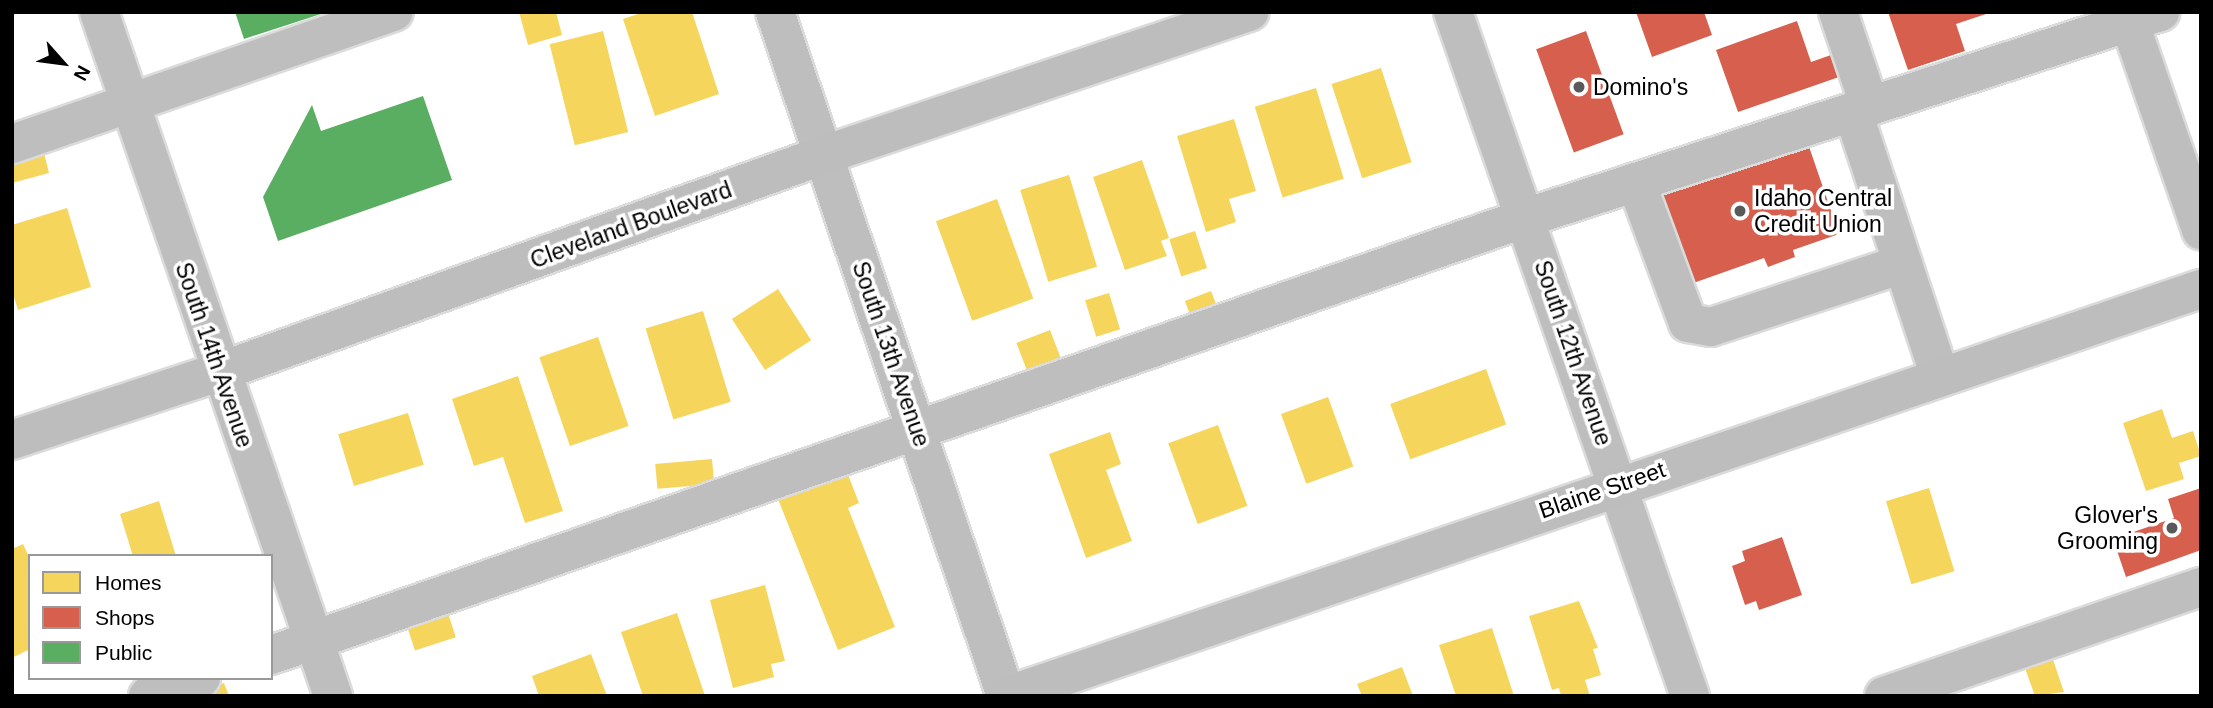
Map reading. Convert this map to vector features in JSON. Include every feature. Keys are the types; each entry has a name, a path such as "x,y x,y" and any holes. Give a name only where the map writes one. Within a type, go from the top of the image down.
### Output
{"main road":[{"name":"Cleveland Boulevard","path":"12,440 219,372 824,155 1250,12"},
{"name":"Blaine Street","path":"1006,696 1619,484 2201,289"}],"street":[{"name":"South 14th Avenue","path":"99,12 219,372 333,696"},
{"path":"12,144 394,12"},
{"name":"South 13th Avenue","path":"775,12 1006,696"},
{"name":"South 12th Avenue","path":"1452,12 1619,484 1690,696"},
{"path":"1838,12 1861,110 1903,264 1940,377"},
{"path":"273,654 916,427 1525,218 1861,110 2139,16 2201,230"},
{"path":"1636,182 1688,323 1711,327 1903,264"},
{"path":"1884,696 2201,587"},
{"path":"148,696 195,680"}],"building: Homes":[{"path":"519,12 556,12 562,35 528,45"},
{"path":"644,12 692,12 719,94 655,116 623,19"},
{"path":"603,31 628,132 575,145 550,44"},
{"path":"1381,68 1412,162 1362,178 1332,84"},
{"path":"1316,88 1344,179 1283,198 1255,107"},
{"path":"1234,119 1256,191 1229,199 1236,222 1206,232 1177,136"},
{"path":"42,145 49,173 12,183 12,153"},
{"path":"1142,160 1169,238 1161,241 1167,256 1125,270 1093,177"},
{"path":"1069,175 1097,267 1048,282 1020,190"},
{"path":"997,199 1033,299 972,321 936,221"},
{"path":"67,208 91,287 18,310 12,290 12,225"},
{"path":"1195,231 1207,268 1181,276 1169,239"},
{"path":"778,289 811,340 765,370 732,319"},
{"path":"1211,291 1216,304 1190,314 1185,301"},
{"path":"1109,293 1120,329 1096,337 1085,300"},
{"path":"703,311 731,402 673,419 646,329"},
{"path":"1050,330 1064,366 1030,379 1016,343"},
{"path":"598,337 629,426 570,446 539,357"},
{"path":"1486,369 1506,424 1410,459 1390,404"},
{"path":"518,376 563,511 525,523 503,457 474,466 452,399"},
{"path":"1328,397 1353,467 1306,484 1281,414"},
{"path":"2162,409 2172,438 2193,431 2201,456 2179,463 2184,479 2146,491 2123,423"},
{"path":"408,413 424,465 354,486 338,434"},
{"path":"1218,425 1247,506 1198,524 1168,443"},
{"path":"1110,432 1121,464 1106,470 1132,541 1086,558 1049,454"},
{"path":"712,459 714,484 657,489 655,464"},
{"path":"845,467 859,503 848,508 895,627 838,650 776,494"},
{"path":"1929,488 1954,571 1911,584 1886,501"},
{"path":"159,501 175,554 132,554 120,514"},
{"path":"23,544 28,555 28,650 12,658 12,549"},
{"path":"765,585 785,661 771,664 774,677 733,688 710,600"},
{"path":"1579,601 1598,648 1593,649 1601,675 1585,680 1590,696 1561,696 1559,688 1552,690 1529,616"},
{"path":"445,604 456,637 415,651 404,617"},
{"path":"677,613 705,696 643,696 621,632"},
{"path":"1492,628 1514,696 1456,696 1439,645"},
{"path":"2049,648 2064,692 2035,696 2021,657"},
{"path":"591,654 607,696 539,696 532,676"},
{"path":"1402,667 1413,696 1362,696 1357,684"},
{"path":"224,683 229,696 190,696 190,695"}],"building: Shops":[{"path":"1636,12 1704,12 1712,35 1652,57"},
{"path":"1888,12 1989,13 1956,24 1965,51 1908,70"},
{"path":"1797,21 1811,62 1831,55 1839,77 1738,112 1716,50"},
{"path":"1586,31 1624,134 1574,152 1536,49"},
{"path":"1805,135 1839,234 1793,250 1795,257 1768,267 1764,258 1685,286 1652,189"},
{"name":"Glover's Grooming","path":"2201,488 2201,550 2126,577 2113,539 2174,518 2168,499"},
{"path":"1782,537 1802,595 1759,610 1756,601 1745,605 1732,566 1745,561 1742,551"}],"building: Public":[{"path":"235,12 324,12 324,13 244,39"},
{"path":"423,96 452,180 278,241 263,197 312,105 321,131"}],"place":[{"name":"Domino's","path":"1579,87"},
{"name":"Idaho Central Credit Union","path":"1740,211"},
{"name":"Glover's Grooming","path":"2172,528"}]}
